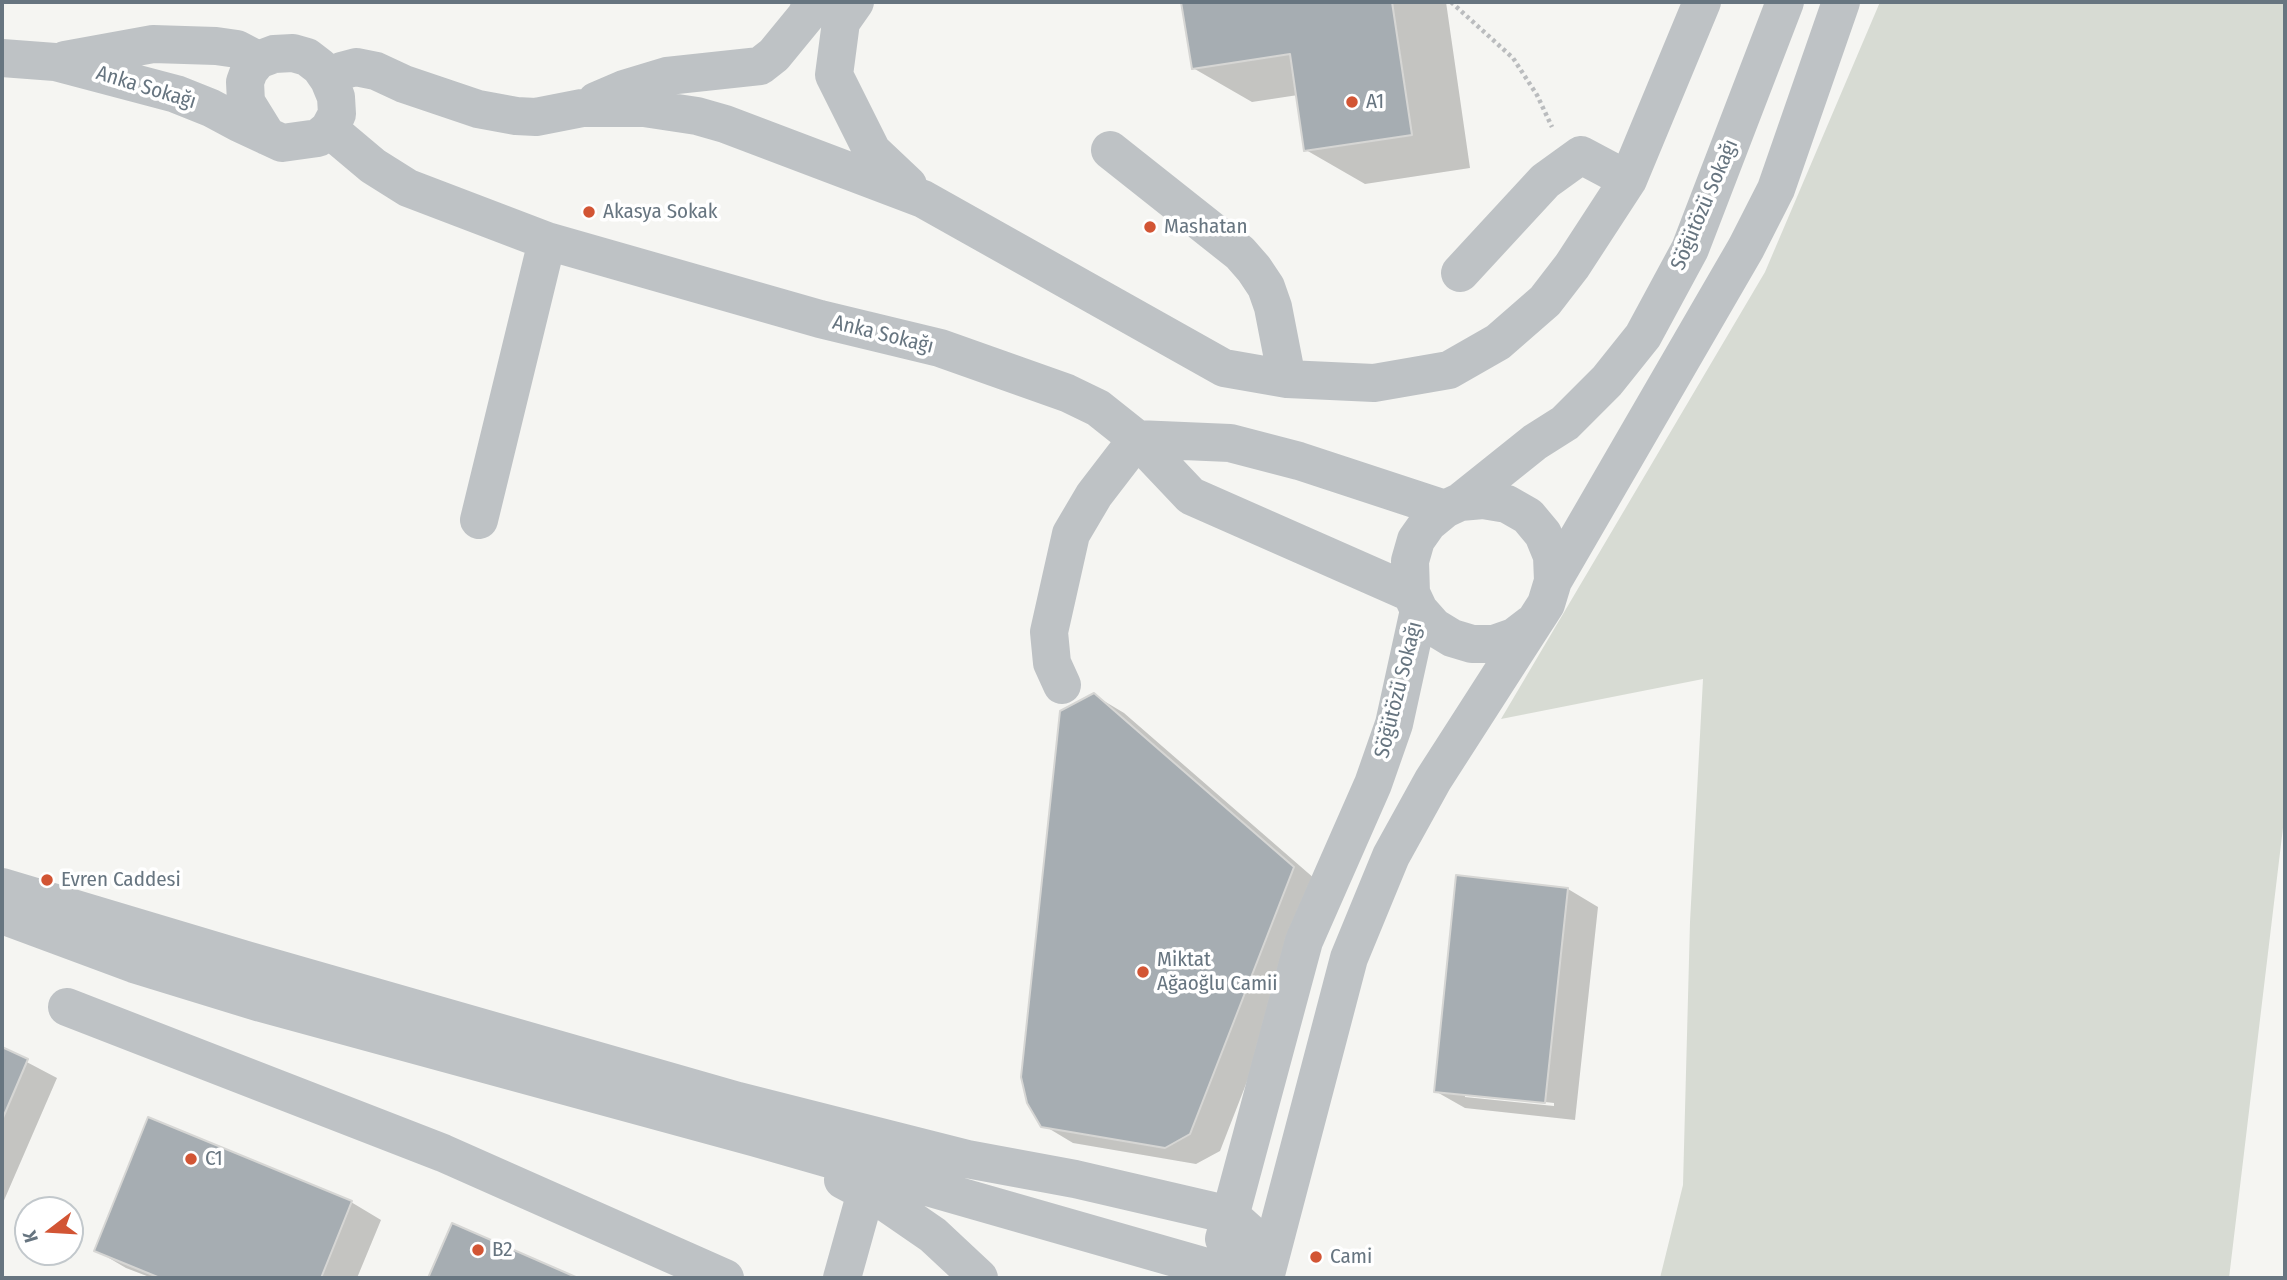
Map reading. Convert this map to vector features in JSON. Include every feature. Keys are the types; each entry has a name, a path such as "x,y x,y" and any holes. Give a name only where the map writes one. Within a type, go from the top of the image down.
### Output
{"street":[{"path":"582,108 645,81 667,76 760,66 774,55 806,16 812,2"},
{"path":"855,2 841,22 834,75 872,151 923,198"},
{"path":"329,80 341,71 356,67 376,71 404,84 478,109 516,116 536,117 582,108 644,108 697,116 725,124 923,198 1224,368 1287,379 1374,383 1449,370 1498,342 1545,301 1572,266 1628,180 1702,2"},
{"name":"Söğütözü Sokağı","path":"1216,1274 1304,941 1368,796 1394,724 1415,602 1409,561 1416,540 1428,523 1564,423 1607,381 1643,336 1690,249 1785,2"},
{"path":"1268,1265 1354,946 1391,856 1433,780 1546,604 1553,581 1717,300 1776,189 1841,2"},
{"path":"55,62 153,44 237,49 258,61"},
{"path":"293,52 307,57 320,67 329,80 336,97 337,114 329,129 318,138 274,139 246,102 245,82 249,71 258,61 274,54 293,52"},
{"name":"Anka Sokağı","path":"2,58 55,62 176,94 274,139"},
{"name":"Anka Sokağı","path":"329,129 373,166 408,188 547,242 820,319 940,348 1067,393 1098,408 1137,439 1191,496 1415,602"},
{"path":"1110,150 1240,253 1254,269 1266,287 1273,307 1287,379"},
{"path":"1461,273 1545,181 1581,155 1628,180"},
{"path":"479,520 547,242"},
{"path":"1062,685 1052,663 1049,632 1071,534 1094,495 1137,439 1230,443 1452,506 1483,500 1507,504 1528,516 1543,534 1552,556 1553,581"},
{"path":"1415,602 1434,626 1452,638 1472,644 1494,643 1514,637 1531,624"},
{"path":"2,887 738,1101 967,1159 1075,1179 1230,1215 1268,1265"},
{"path":"2,915 134,964 261,1003 756,1138 1216,1274 1268,1265"},
{"path":"67,1007 443,1153 725,1278"},
{"path":"756,1138 888,1204 933,1235 979,1278"},
{"path":"842,1278 866,1192"}],"path":[{"path":"1451,2 1513,58 1537,95 1552,127 1581,155"}],"shaded area":[{"path":"1880,2 2285,2 2285,811 2229,1278 1660,1278 1683,1185 1690,922 1703,679 1501,719 1765,272"}],"building":[{"name":"A1","path":"1181,2 1392,2 1412,135 1304,151 1290,54 1192,69"},
{"name":"Miktat Ağaoğlu Camii","path":"1094,693 1294,867 1190,1134 1165,1148 1041,1127 1027,1103 1021,1077 1060,711"},
{"path":"1456,875 1568,888 1545,1103 1434,1092"},
{"path":"2,1047 28,1059 2,1120"},
{"name":"C1","path":"148,1117 352,1201 321,1278 160,1278 94,1251"},
{"name":"B2","path":"452,1223 578,1278 428,1278"}],"place":[{"name":"A1","path":"1352,102"},
{"name":"Akasya Sokak","path":"589,212"},
{"name":"Mashatan","path":"1150,227"},
{"name":"Evren Caddesi","path":"47,880"},
{"name":"Miktat Ağaoğlu Camii","path":"1143,972"},
{"name":"C1","path":"191,1159"},
{"name":"B2","path":"478,1250"},
{"name":"Cami","path":"1316,1257"}]}
